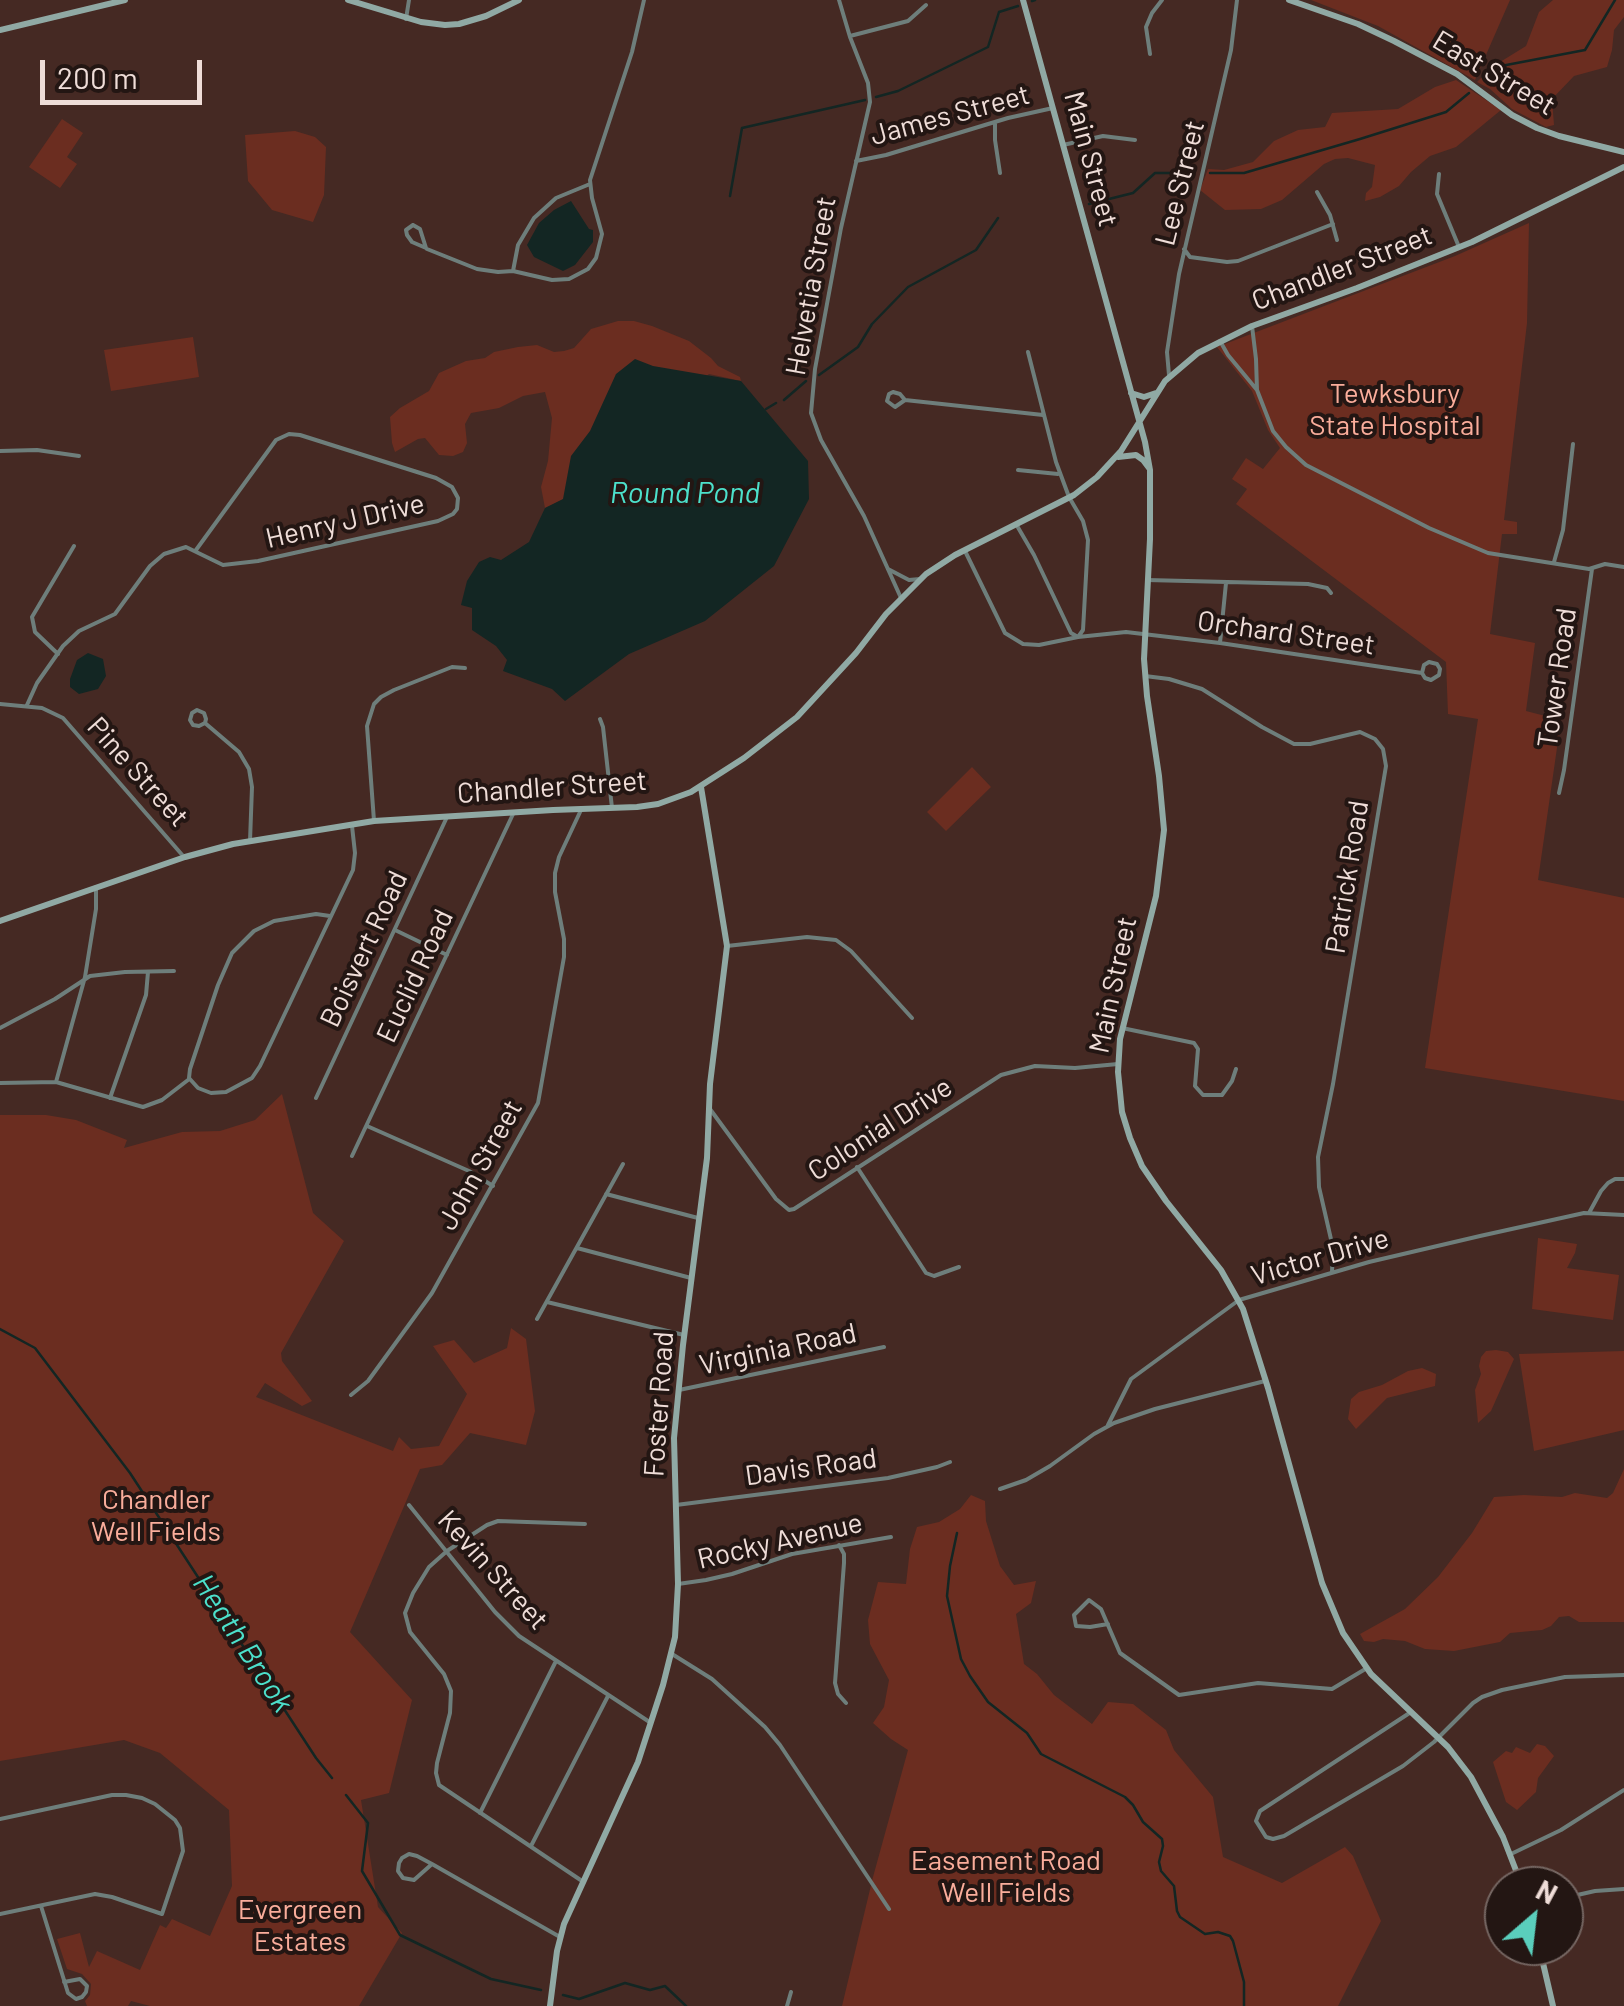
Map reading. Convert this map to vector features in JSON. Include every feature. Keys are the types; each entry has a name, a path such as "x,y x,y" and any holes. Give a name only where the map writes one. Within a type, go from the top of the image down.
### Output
{"main road":[{"path":"0,30 125,0"},
{"path":"348,0 432,24 459,24 518,0"},
{"name":"Main Street","path":"1023,0 1140,422 1152,488 1145,676 1163,806 1162,852 1156,896 1122,1028 1118,1064 1122,1112 1142,1166 1239,1300 1327,1598 1343,1633 1367,1668 1454,1754 1478,1788 1514,1866"},
{"name":"East Street","path":"1289,0 1394,41 1456,74 1537,128 1624,152"},
{"name":"Chandler Street","path":"0,920 185,857 250,841 374,821 658,804 702,786 778,734 804,711 920,579 965,550 1069,497 1097,477 1116,458 1170,375 1189,359 1252,326 1459,248 1624,167"},
{"path":"1131,393 1144,397 1157,392"},
{"path":"1116,458 1136,455 1150,470"},
{"name":"Foster Road","path":"550,2006 560,1937 638,1762 672,1654 677,1620 674,1438 727,946 702,786"},
{"path":"1543,1966 1553,2006"}],"street":[{"path":"406,18 409,0"},
{"path":"427,248 477,269 498,272 561,280 588,269 602,234 590,184 632,52 644,0"},
{"name":"Helvetia Street","path":"839,0 870,96 814,369 811,413 901,598"},
{"path":"1150,54 1146,27 1162,0"},
{"name":"Lee Street","path":"1170,375 1168,336 1184,249 1231,50 1236,0"},
{"path":"850,36 908,21 926,5"},
{"name":"James Street","path":"856,161 1053,108"},
{"path":"995,123 1000,172"},
{"path":"1063,144 1104,136 1134,140"},
{"path":"1438,174 1437,194 1459,248"},
{"path":"513,271 518,245 534,218 556,198 590,184"},
{"path":"1317,192 1330,214 1337,240"},
{"path":"1184,249 1190,257 1238,261 1333,224"},
{"path":"415,225 420,228 426,248 412,242 406,230 415,225"},
{"path":"1252,326 1257,390"},
{"path":"1220,341 1257,390 1273,430 1306,465 1463,544 1499,556 1592,569 1605,564 1624,567"},
{"path":"1016,524 1071,632 1078,636 1083,630 1088,540 1084,521 1061,474 1028,352"},
{"path":"905,400 1044,415"},
{"name":"Henry J Drive","path":"288,434 436,478 452,486 458,498 453,514 438,521 258,561 223,566 196,550 276,440 288,434"},
{"path":"1554,563 1573,444"},
{"path":"0,451 37,450 79,456"},
{"path":"1018,470 1061,474"},
{"path":"58,654 38,636 32,620 74,546"},
{"path":"27,705 58,654 79,631 116,613 156,559 181,548 196,550"},
{"name":"Orchard Street","path":"965,550 1006,633 1017,642 1033,646 1078,636 1126,632 1422,673"},
{"path":"888,569 908,580 920,579"},
{"name":"Tower Road","path":"1559,793 1592,569"},
{"path":"1147,580 1308,584 1327,588 1331,593"},
{"path":"1220,643 1226,583"},
{"path":"374,821 367,731 374,704 381,696 452,667 465,668"},
{"name":"Patrick Road","path":"1145,676 1202,689 1294,744 1360,732 1375,738 1384,748 1386,766 1318,1157 1319,1187 1333,1248 1332,1272"},
{"name":"Pine Street","path":"0,704 51,710 66,721 185,857"},
{"path":"600,719 612,808"},
{"path":"204,723 239,752 249,769 250,841"},
{"name":"John Street","path":"352,1395 368,1381 432,1293 536,1109 564,957 555,873 582,809"},
{"name":"Euclid Road","path":"352,1156 514,812"},
{"name":"Boisvert Road","path":"316,1098 447,817"},
{"path":"330,916 316,914 274,921 254,931 232,953 190,1070 190,1078 198,1088 219,1093 234,1089 252,1078 264,1060 330,916 355,861 352,824"},
{"path":"56,1082 86,977 96,887"},
{"path":"394,930 447,955"},
{"path":"727,946 807,936 836,940 851,951 912,1018"},
{"path":"110,1098 146,995 148,972"},
{"path":"0,1028 55,999 86,977 174,972"},
{"path":"1122,1028 1194,1043 1198,1049 1195,1086 1203,1095 1222,1094 1236,1069"},
{"name":"Colonial Drive","path":"710,1108 776,1199 784,1208 794,1209 1001,1075 1035,1066 1118,1064"},
{"path":"0,1083 56,1082 148,1107 190,1078"},
{"path":"367,1126 470,1171 493,1186"},
{"path":"538,1319 623,1164"},
{"path":"857,1168 926,1273 939,1276 959,1268"},
{"path":"1589,1212 1608,1183 1624,1178"},
{"path":"606,1194 700,1219"},
{"name":"Victor Drive","path":"1108,1426 1131,1379 1239,1300 1332,1272 1534,1224 1589,1212 1624,1215"},
{"path":"577,1248 691,1278"},
{"path":"547,1302 684,1336"},
{"name":"Virginia Road","path":"679,1390 884,1347"},
{"path":"1000,1490 1050,1466 1108,1426 1145,1412 1266,1381"},
{"name":"Davis Road","path":"676,1505 888,1478 950,1462"},
{"name":"Kevin Street","path":"409,1505 506,1624 529,1644 651,1723"},
{"path":"582,1881 443,1790 436,1779 436,1763 452,1701 451,1690 406,1622 407,1606 429,1567 477,1530 498,1521 585,1524"},
{"name":"Rocky Avenue","path":"678,1584 706,1580 792,1554 891,1537"},
{"path":"839,1546 844,1563 835,1682 846,1704"},
{"path":"1108,1624 1076,1626 1074,1614 1089,1600 1101,1609 1108,1624 1120,1653 1179,1695 1258,1683 1332,1689 1367,1668"},
{"path":"672,1654 712,1679 765,1727 889,1910"},
{"path":"480,1813 556,1661"},
{"path":"1411,1712 1260,1810 1256,1821 1266,1836 1278,1839 1298,1829 1403,1766 1473,1703 1490,1694 1565,1678 1624,1675"},
{"path":"531,1846 608,1696"},
{"path":"1510,1854 1560,1830 1624,1790"},
{"path":"0,1819 112,1795 142,1798 175,1820 183,1842 180,1865 162,1914 103,1894 0,1914"},
{"path":"432,1864 414,1880 403,1878 398,1868 400,1860 410,1854 432,1864 560,1937"},
{"path":"1584,1893 1624,1889"},
{"path":"40,1906 64,1982 68,1993 72,1998 82,1998 86,1992 87,1986 80,1979 64,1982"},
{"path":"788,2006 791,1992"}],"green space":[{"path":"1311,0 1510,0 1475,80 1378,26"},
{"path":"1553,0 1624,0 1624,17 1614,30 1607,67 1574,76 1552,99 1554,125 1546,127 1512,109 1477,82 1492,67 1526,46 1539,12"},
{"path":"1456,80 1501,110 1456,147 1430,156 1399,186 1380,197 1365,201 1375,165 1348,158 1324,164 1282,200 1261,209 1225,210 1200,190 1208,169 1224,170 1253,162 1274,141 1298,130 1325,127 1332,113 1398,109 1435,87"},
{"path":"62,119 83,133 67,157 77,164 60,188 29,167"},
{"path":"295,131 315,137 326,147 324,195 313,222 272,210 248,181 245,135"},
{"name":"Tewksbury State Hospital","path":"1529,223 1527,323 1504,520 1517,522 1517,534 1502,534 1490,634 1535,643 1526,711 1561,720 1538,880 1624,898 1624,1101 1425,1068 1478,719 1448,714 1446,662 1236,504 1247,489 1232,479 1246,458 1263,469 1280,448 1252,391 1217,347 1455,256"},
{"path":"618,321 652,326 689,341 741,381 709,374 564,499 545,508 541,487 552,418 545,392 471,413 465,424 467,443 463,452 453,456 439,455 425,438 395,452 390,417 429,391 439,373 518,347 537,345 554,352 564,351 574,348 591,329"},
{"path":"193,337 199,377 111,391 104,350"},
{"path":"972,767 991,787 946,831 927,812"},
{"name":"Chandler Well Fields","path":"282,1094 313,1213 344,1241 281,1353 282,1361 312,1401 302,1406 265,1383 256,1397 393,1451 399,1437 411,1449 439,1446 467,1394 433,1346 454,1340 474,1363 507,1348 511,1328 526,1339 535,1411 526,1445 470,1433 442,1465 420,1469 350,1632 412,1700 389,1793 361,1800 378,1907 402,1933 359,2006 150,2006 131,2001 128,2006 87,2006 91,1984 82,1974 67,1969 57,1939 80,1933 89,1967 97,1951 140,1970 160,1925 166,1928 172,1919 210,1936 232,1886 229,1810 160,1753 124,1740 0,1761 0,1115 46,1115 76,1120 127,1140 124,1148 182,1132 220,1131 255,1120"},
{"path":"1538,1238 1577,1244 1567,1268 1619,1275 1613,1320 1532,1309"},
{"path":"1486,1351 1508,1352 1514,1359 1491,1411 1478,1423 1475,1390 1481,1374 1481,1357"},
{"path":"1624,1351 1624,1430 1534,1451 1519,1354"},
{"path":"1422,1368 1436,1374 1435,1386 1387,1398 1356,1429 1348,1419 1351,1399 1359,1392"},
{"path":"1624,1469 1624,1622 1579,1622 1569,1616 1559,1617 1542,1630 1510,1633 1500,1642 1454,1651 1425,1649 1405,1641 1364,1641 1360,1634 1405,1609 1438,1577 1494,1497 1562,1497 1575,1493 1607,1498"},
{"name":"Easement Road Well Fields","path":"971,1495 985,1501 986,1521 1000,1566 1014,1585 1036,1581 1031,1603 1016,1614 1024,1664 1054,1695 1092,1724 1108,1702 1133,1704 1166,1730 1174,1750 1213,1797 1223,1857 1282,1883 1345,1847 1353,1856 1381,1921 1338,2006 842,2006 908,1750 873,1723 884,1707 889,1680 870,1644 868,1620 878,1582 906,1584 917,1527 939,1522 960,1509"},
{"path":"1537,1744 1554,1756 1538,1778 1536,1792 1517,1810 1506,1802 1493,1762 1516,1747 1530,1753"}],"water":[{"path":"571,201 593,230 593,242 575,265 563,271 534,257 527,245 539,223"},
{"name":"Round Pond","path":"635,359 653,366 741,381 808,461 809,499 774,566 705,621 629,654 565,701 552,689 503,671 507,660 496,646 472,630 472,608 461,605 467,581 479,562 490,557 501,560 529,542 545,508 563,499 571,456 590,431 616,374"},
{"path":"88,653 103,659 106,676 98,689 79,694 70,687 70,679 77,660"}],"waterway":[{"path":"1484,80 1501,66 1585,50 1615,0"},
{"path":"876,97 898,91 988,47 999,12 1018,6"},
{"path":"1210,173 1244,173 1360,139 1446,112 1469,93"},
{"path":"730,196 742,128 865,100"},
{"path":"1089,204 1133,193 1155,173 1193,173"},
{"path":"819,375 858,347 872,324 908,287 976,250 998,218"},
{"path":"784,400 806,381"},
{"path":"766,409 776,403"},
{"name":"Heath Brook","path":"0,1329 35,1348 130,1473 332,1778"},
{"path":"957,1533 947,1596 961,1659 970,1676 988,1702 1027,1733 1041,1754 1125,1797 1143,1822 1162,1839 1161,1871 1174,1886 1180,1917 1205,1934 1218,1932 1233,1941 1244,1982 1244,2006"},
{"name":"Heath Brook","path":"346,1795 368,1823 362,1871 400,1935 491,1979 541,1990"},
{"name":"Heath Brook","path":"563,1995 579,1999 625,1983 650,1990 665,1986 686,2006"}],"park label":[{"name":"Evergreen Estates","path":"300,1926"}]}
